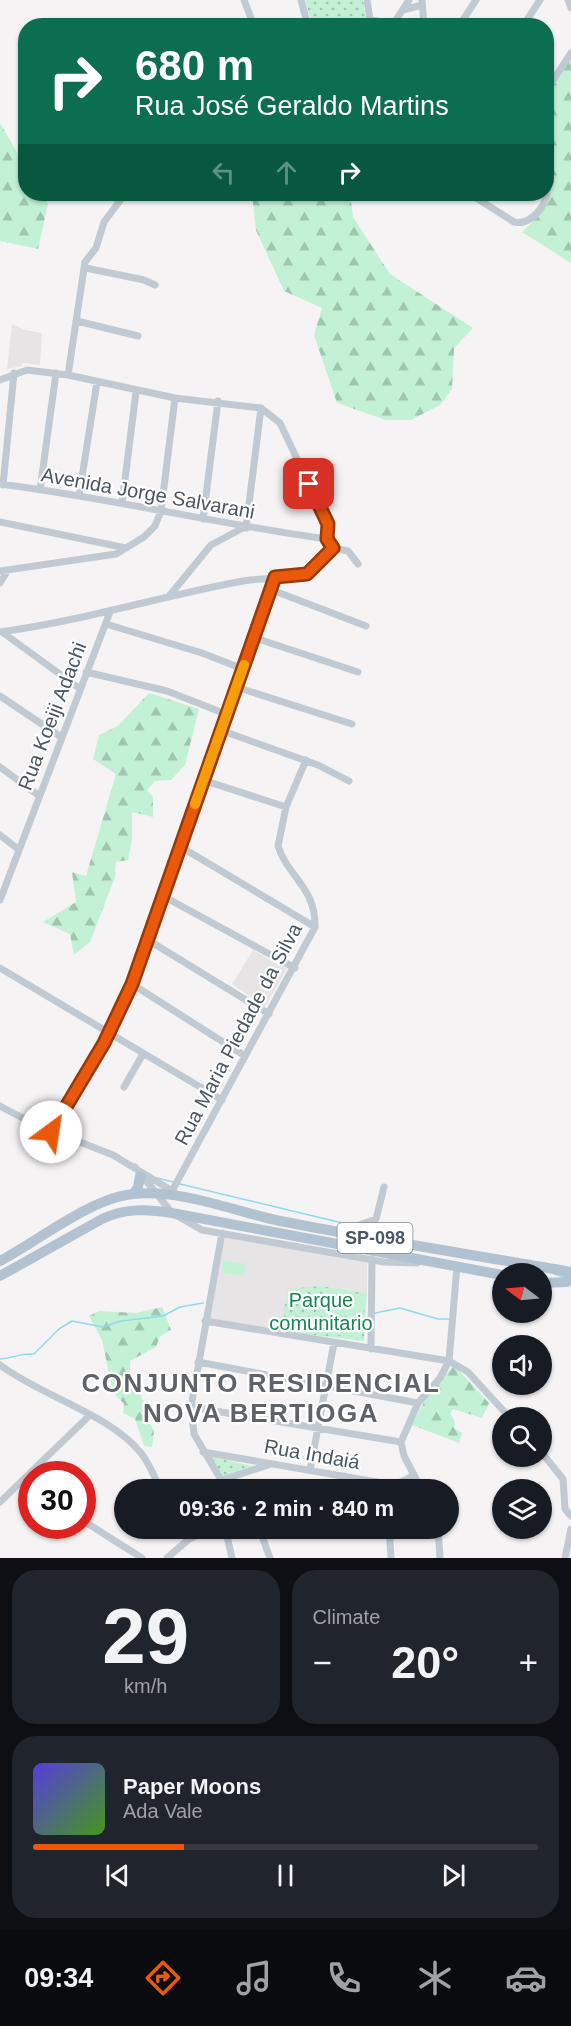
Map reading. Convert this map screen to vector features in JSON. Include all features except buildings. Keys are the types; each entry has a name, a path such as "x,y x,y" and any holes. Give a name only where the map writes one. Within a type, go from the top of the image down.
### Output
{"main road":[{"path":"134,1193 138,1187 137,1172"},
{"name":"SP-098","path":"0,1261 109,1200 134,1193 177,1194 258,1216 569,1272"},
{"name":"SP-098","path":"0,1276 72,1235 115,1214 136,1210 172,1213 492,1273"},
{"path":"72,1219 66,1230 67,1234 72,1235"},
{"path":"552,1283 567,1282 570,1278 569,1272"},
{"path":"552,1285 571,1289"}],"street":[{"path":"244,0 251,18"},
{"path":"302,0 306,18"},
{"path":"367,0 370,18"},
{"path":"397,18 409,0"},
{"path":"464,18 476,0"},
{"path":"528,18 540,0"},
{"path":"568,0 571,8"},
{"path":"403,10 422,2 423,18"},
{"path":"554,79 571,52"},
{"path":"68,375 77,321 81,276 86,268 86,259 96,248 100,230 120,201"},
{"path":"481,201 514,222 522,224 532,219 544,201"},
{"path":"86,268 144,280 155,285"},
{"path":"77,321 138,336"},
{"path":"0,380 27,370 56,373 136,392 261,408 280,423 328,524 327,539 333,548 348,551 358,564"},
{"path":"2,484 14,373"},
{"path":"40,490 56,373"},
{"path":"79,496 96,382"},
{"path":"122,503 136,392"},
{"path":"0,583 4,570 115,555 144,537 155,526 161,511 175,398"},
{"path":"203,519 218,401"},
{"path":"170,595 211,545 245,528 261,408"},
{"name":"Avenida Jorge Salvarani","path":"2,484 122,503 245,528 327,539"},
{"path":"0,522 126,548"},
{"path":"1,632 110,612 170,595 254,578 307,574 333,548"},
{"path":"51,1132 109,1033 132,984 275,577"},
{"path":"272,590 366,626"},
{"name":"Rua Koeiji Adachi","path":"1,895 110,612"},
{"path":"106,624 202,653 243,669"},
{"path":"1,632 80,688"},
{"path":"255,638 358,672"},
{"path":"86,672 168,691 226,714"},
{"path":"236,687 352,724"},
{"path":"0,696 61,737"},
{"path":"220,730 306,760 349,781"},
{"name":"Rua Maria Piedade da Silva","path":"177,1194 222,1100 315,927 316,918 306,888 280,853 278,846 286,807 306,760"},
{"path":"0,767 38,795"},
{"path":"203,780 286,807"},
{"path":"0,835 18,849"},
{"path":"181,847 315,927"},
{"path":"163,896 294,968"},
{"path":"148,940 269,1014"},
{"path":"0,968 222,1100"},
{"path":"132,984 245,1056"},
{"path":"124,1087 143,1054"},
{"path":"0,1106 51,1132 113,1155 137,1172 177,1194"},
{"path":"137,1172 172,1213 202,1230 393,1263 441,1263"},
{"path":"340,1232 376,1219 384,1187"},
{"path":"221,1479 194,1434 191,1407 222,1233"},
{"path":"371,1349 372,1259"},
{"path":"416,1479 404,1456 401,1442 418,1403 440,1378 449,1361 456,1266"},
{"path":"205,1320 449,1361 468,1372 500,1407"},
{"path":"310,1470 334,1342"},
{"path":"198,1362 418,1403"},
{"path":"0,1365 90,1415 139,1450 155,1479"},
{"path":"191,1407 401,1442"},
{"path":"44,1461 90,1415"},
{"name":"Rua Indaiá","path":"203,1452 388,1484 401,1482 414,1475"},
{"path":"225,1479 272,1464"},
{"path":"552,1465 563,1479 565,1509 571,1516"},
{"path":"0,1502 18,1486"},
{"path":"96,1529 142,1558"},
{"path":"565,1558 571,1529"},
{"path":"167,1558 189,1539"},
{"path":"228,1539 232,1558"},
{"path":"263,1539 270,1558"},
{"path":"390,1539 391,1558"},
{"path":"439,1539 440,1558"}],"shaded area":[{"path":"12,324 25,330 42,333 40,365 22,363 22,366 7,369"},
{"path":"253,950 282,967 285,965 288,967 265,1007 232,984"},
{"path":"225,1237 367,1263 367,1293 321,1286 280,1331 209,1319"}],"green space":[{"path":"305,0 363,0 366,18 310,18"},
{"path":"571,58 571,263 522,232 548,201 554,201 554,83"},
{"path":"0,123 18,154 18,201 46,201 48,204 38,249 0,241"},
{"path":"253,201 351,201 353,217 390,274 473,328 454,348 452,389 440,405 411,420 386,420 337,403 314,335 322,308 284,291 256,230"},
{"path":"149,693 199,709 185,765 171,780 155,781 147,790 153,797 153,817 132,812 132,839 128,860 116,862 115,877 90,942 74,955 70,934 43,922 76,902 72,872 86,876 116,774 93,759 99,735 118,726"},
{"path":"223,1260 246,1264 243,1276 221,1272"},
{"name":"Parque comunitario","path":"321,1286 367,1293 364,1341 280,1331 288,1289"},
{"path":"325,1289 366,1295 363,1315 322,1310"},
{"path":"162,1307 171,1330 160,1336 156,1347 130,1361 130,1373 148,1411 147,1417 154,1431 152,1447 144,1446 135,1419 123,1413 124,1404 113,1392 102,1340 89,1316 99,1311 136,1313"},
{"path":"335,1318 362,1323 359,1338 332,1334"},
{"path":"454,1365 489,1403 482,1418 453,1409 450,1413 455,1422 454,1428 462,1433 459,1443 412,1425 425,1400"},
{"path":"209,1456 257,1467 222,1477"}],"waterway":[{"path":"157,1178 173,1182"},
{"path":"180,1184 351,1225"},
{"path":"361,1228 406,1239"},
{"path":"554,1274 564,1277"},
{"path":"0,1359 34,1354 59,1329 72,1321 103,1327 121,1321 163,1316 180,1307 203,1303"},
{"path":"375,1313 400,1308 438,1319 449,1319"}],"slow traffic":[{"path":"195,804 244,665"}],"district":[{"name":"CONJUNTO RESIDENCIAL NOVA BERTIOGA","path":"261,1398"}],"route":[{"path":"51,1132 104,1043 132,984 275,577 307,574 320,564 333,548 327,539 328,524 309,484"}]}
